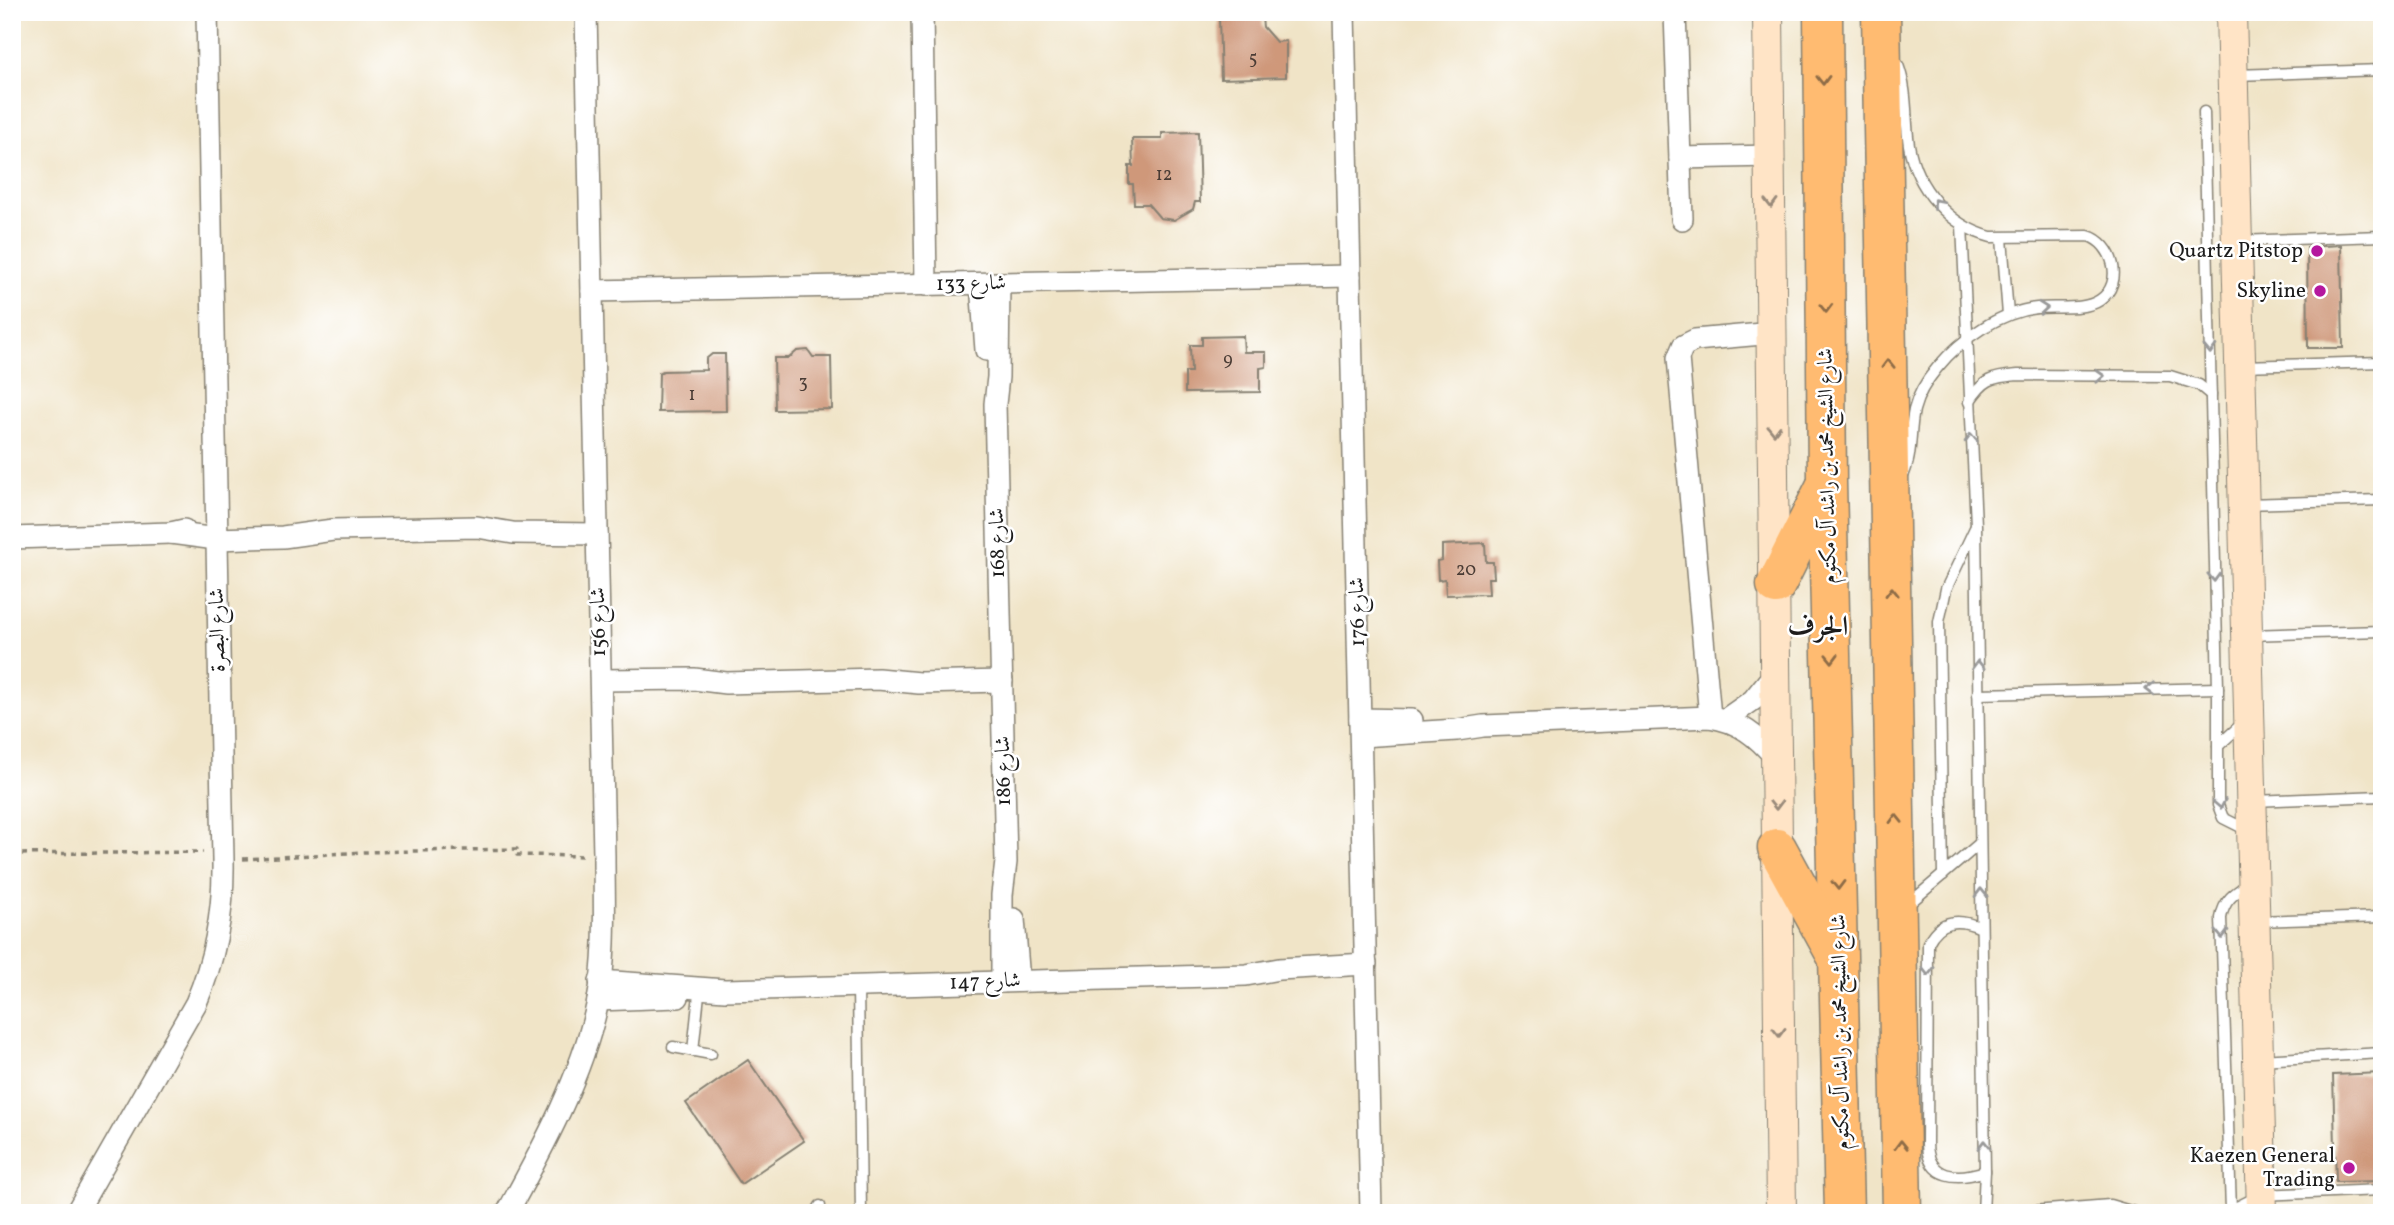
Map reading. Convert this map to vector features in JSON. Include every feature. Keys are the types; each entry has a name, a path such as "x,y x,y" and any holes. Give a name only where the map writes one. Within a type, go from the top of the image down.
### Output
{"highway":[{"name":"شارع الشيخ محمد بن راشد آل مكتوم","path":"1823,12 1828,482 1844,1213"},
{"path":"1881,23 1902,1213"},
{"path":"1776,585 1828,482"},
{"path":"1777,848 1840,961"}],"street":[{"name":"شارع البصرة","path":"76,1213 183,1029 200,994 213,957 221,919 223,855 207,12"},
{"name":"شارع 156","path":"517,1210 570,1086 599,991 604,856 586,12"},
{"path":"922,12 926,285"},
{"name":"شارع 176","path":"1344,12 1371,1213"},
{"path":"1675,12 1682,219"},
{"path":"1768,12 1781,1213"},
{"path":"2231,12 2231,260 2240,366 2261,1204"},
{"path":"1680,158 1771,156"},
{"name":"شارع 133","path":"592,291 1350,276"},
{"name":"شارع 168","path":"990,283 998,377 995,404 1001,674"},
{"path":"1718,718 1678,358 1683,346 1695,341 1773,333"},
{"path":"12,538 216,533 286,525 333,530 477,527 513,533 597,526"},
{"path":"601,687 692,689 726,683 878,679 919,683 1001,674"},
{"name":"شارع 186","path":"1001,674 1006,862 1002,895 1011,982"},
{"path":"1360,728 1457,730 1483,726 1718,718 1753,700 1774,674"},
{"path":"1718,718 1753,734 1775,757"},
{"name":"شارع 147","path":"599,991 725,990 1246,975 1287,979 1366,972"},
{"name":"شارع 147","path":"599,991 663,998 725,990"}],"lane":[{"path":"1881,23 1904,87 1909,145 1914,164 1932,198 1945,212 1979,234 2002,237 2095,238 2107,248 2112,264 2112,285 2098,302 2035,308 2008,315 1966,340 1938,366 1921,392 1914,411 1908,466 1891,495"},
{"path":"2232,75 2382,70"},
{"path":"2204,112 2218,688 2218,805 2223,818 2252,832"},
{"path":"1962,225 1976,525 1985,1171 1983,1213"},
{"path":"2208,281 2231,260 2382,236"},
{"path":"2002,237 2008,315"},
{"path":"2240,366 2382,362"},
{"path":"1969,402 1979,387 1993,377 2018,375 2170,376 2199,386 2211,394"},
{"path":"2243,504 2382,500"},
{"path":"1942,875 1939,622 1946,589 1976,525"},
{"path":"2247,635 2382,631"},
{"path":"1978,694 2218,688"},
{"path":"2218,746 2249,718"},
{"path":"2251,801 2382,796"},
{"path":"1898,913 1979,844"},
{"path":"2253,881 2230,897 2221,918 2229,1212 2261,1204 2382,1190"},
{"path":"2254,921 2382,917"},
{"path":"1981,928 1963,921 1945,923 1928,943 1927,1144 1930,1161 1943,1174 1961,1177 1985,1171"},
{"path":"858,986 861,1213"},
{"path":"693,1051 699,994"},
{"path":"673,1047 711,1054"},
{"path":"2258,1060 2382,1054"},
{"path":"2009,1213 2101,1205 2119,1206 2137,1213"}],"path":[{"path":"12,854 223,855 517,849 517,855 604,856"}],"building":[{"path":"1262,18 1263,27 1276,42 1286,41 1286,77 1221,79 1219,19"},
{"path":"1198,132 1200,202 1195,202 1193,209 1174,220 1160,218 1148,204 1134,204 1133,184 1129,184 1129,166 1133,166 1132,139 1162,139 1162,133"},
{"path":"2341,245 2343,348 2308,348 2307,247"},
{"path":"1243,336 1244,352 1266,352 1266,367 1260,368 1260,392 1185,393 1185,372 1191,372 1190,345 1202,345 1202,337"},
{"path":"808,350 813,357 831,357 832,409 775,410 774,358 789,358 797,351"},
{"path":"712,354 725,354 726,411 658,412 659,373 706,370 706,359"},
{"path":"1485,543 1486,562 1493,562 1494,578 1488,578 1489,594 1446,595 1445,579 1438,580 1437,561 1442,560 1442,545"},
{"path":"748,1060 804,1141 741,1184 686,1103"},
{"path":"2382,1073 2382,1181 2336,1182 2333,1075"}],"place":[{"name":"Quartz Pitstop","path":"2317,251"},
{"name":"Skyline","path":"2320,291"},
{"name":"Kaezen General Trading","path":"2349,1168"}],"district":[{"name":"الجرف","path":"1818,627"}]}
